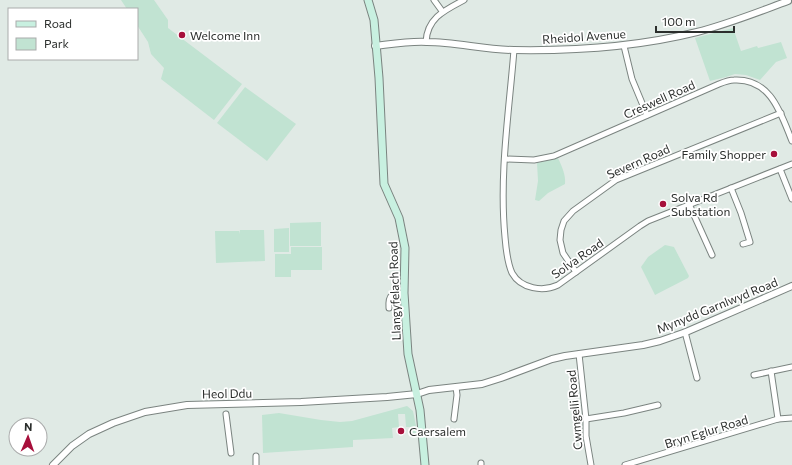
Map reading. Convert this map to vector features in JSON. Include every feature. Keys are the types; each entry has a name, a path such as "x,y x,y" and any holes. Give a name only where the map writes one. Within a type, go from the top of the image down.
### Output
{"main road":[{"name":"Llangyfelach Road","path":"368,0 374,20 379,78 384,184 399,218 405,248 404,293 408,354 420,410 425,465"}],"street":[{"path":"434,0 442,11"},
{"path":"426,42 426,34 429,27 442,11 464,0"},
{"name":"Rheidol Avenue","path":"376,46 426,42 498,50 566,50 624,46 696,32 789,2"},
{"path":"624,46 632,79 647,115"},
{"name":"Solva Road","path":"514,50 504,159 503,218 508,258 513,274 522,283 528,286 547,288 558,285 640,226 689,204 792,164"},
{"name":"Creswell Road","path":"504,159 534,160 554,156 719,84 734,80 749,81 760,86 769,93 781,113 792,141"},
{"name":"Severn Road","path":"576,272 563,252 560,240 564,221 573,211 616,180 781,113"},
{"path":"780,169 792,199"},
{"path":"731,188 750,242 743,244"},
{"path":"689,204 712,255"},
{"name":"Mynydd Garnlwyd Road","path":"416,394 429,390 482,384 552,359 660,341 685,332 792,286"},
{"path":"389,308 388,301 391,296 394,294 404,293"},
{"path":"685,332 697,378"},
{"name":"Cwmgelli Road","path":"579,354 586,419 586,436 591,465"},
{"path":"754,375 792,367"},
{"path":"771,371 778,419"},
{"path":"454,419 457,395 456,387"},
{"name":"Heol Ddu","path":"54,465 72,446 89,434 112,423 130,417 168,408 187,405 301,402 416,394"},
{"path":"586,419 624,413 658,405"},
{"path":"226,414 231,453"},
{"name":"Bryn Eglur Road","path":"625,465 778,419 792,418"},
{"path":"256,456 256,465"}],"green space":[{"path":"121,0 154,0 168,20 168,28 242,84 214,120 161,79 164,68 151,54 148,42 138,27 138,8 126,8"},
{"path":"733,28 741,51 757,46 758,48 781,42 787,58 776,62 760,80 746,75 735,74 710,81 695,38"},
{"path":"245,87 296,124 267,161 217,123"},
{"path":"558,158 564,174 565,184 548,193 539,201 535,200 538,181 537,163"},
{"path":"321,222 321,246 290,246 290,223"},
{"path":"289,228 289,252 274,252 274,229"},
{"path":"240,230 264,230 265,261 216,263 215,231 239,231 239,234"},
{"path":"665,245 674,247 689,276 688,278 655,295 641,267 648,257"},
{"path":"291,247 322,247 322,270 291,270 291,277 275,277 275,254 291,254"},
{"path":"407,406 413,411 418,436 413,437 412,427 406,427 405,414 398,414 399,427 392,428 393,438 353,440 353,447 263,453 262,415 279,413 340,422 352,421"}],"place":[{"name":"Welcome Inn","path":"182,35"},
{"name":"Family Shopper","path":"774,154"},
{"name":"Solva Rd Substation","path":"663,204"},
{"name":"Caersalem","path":"401,431"}]}
